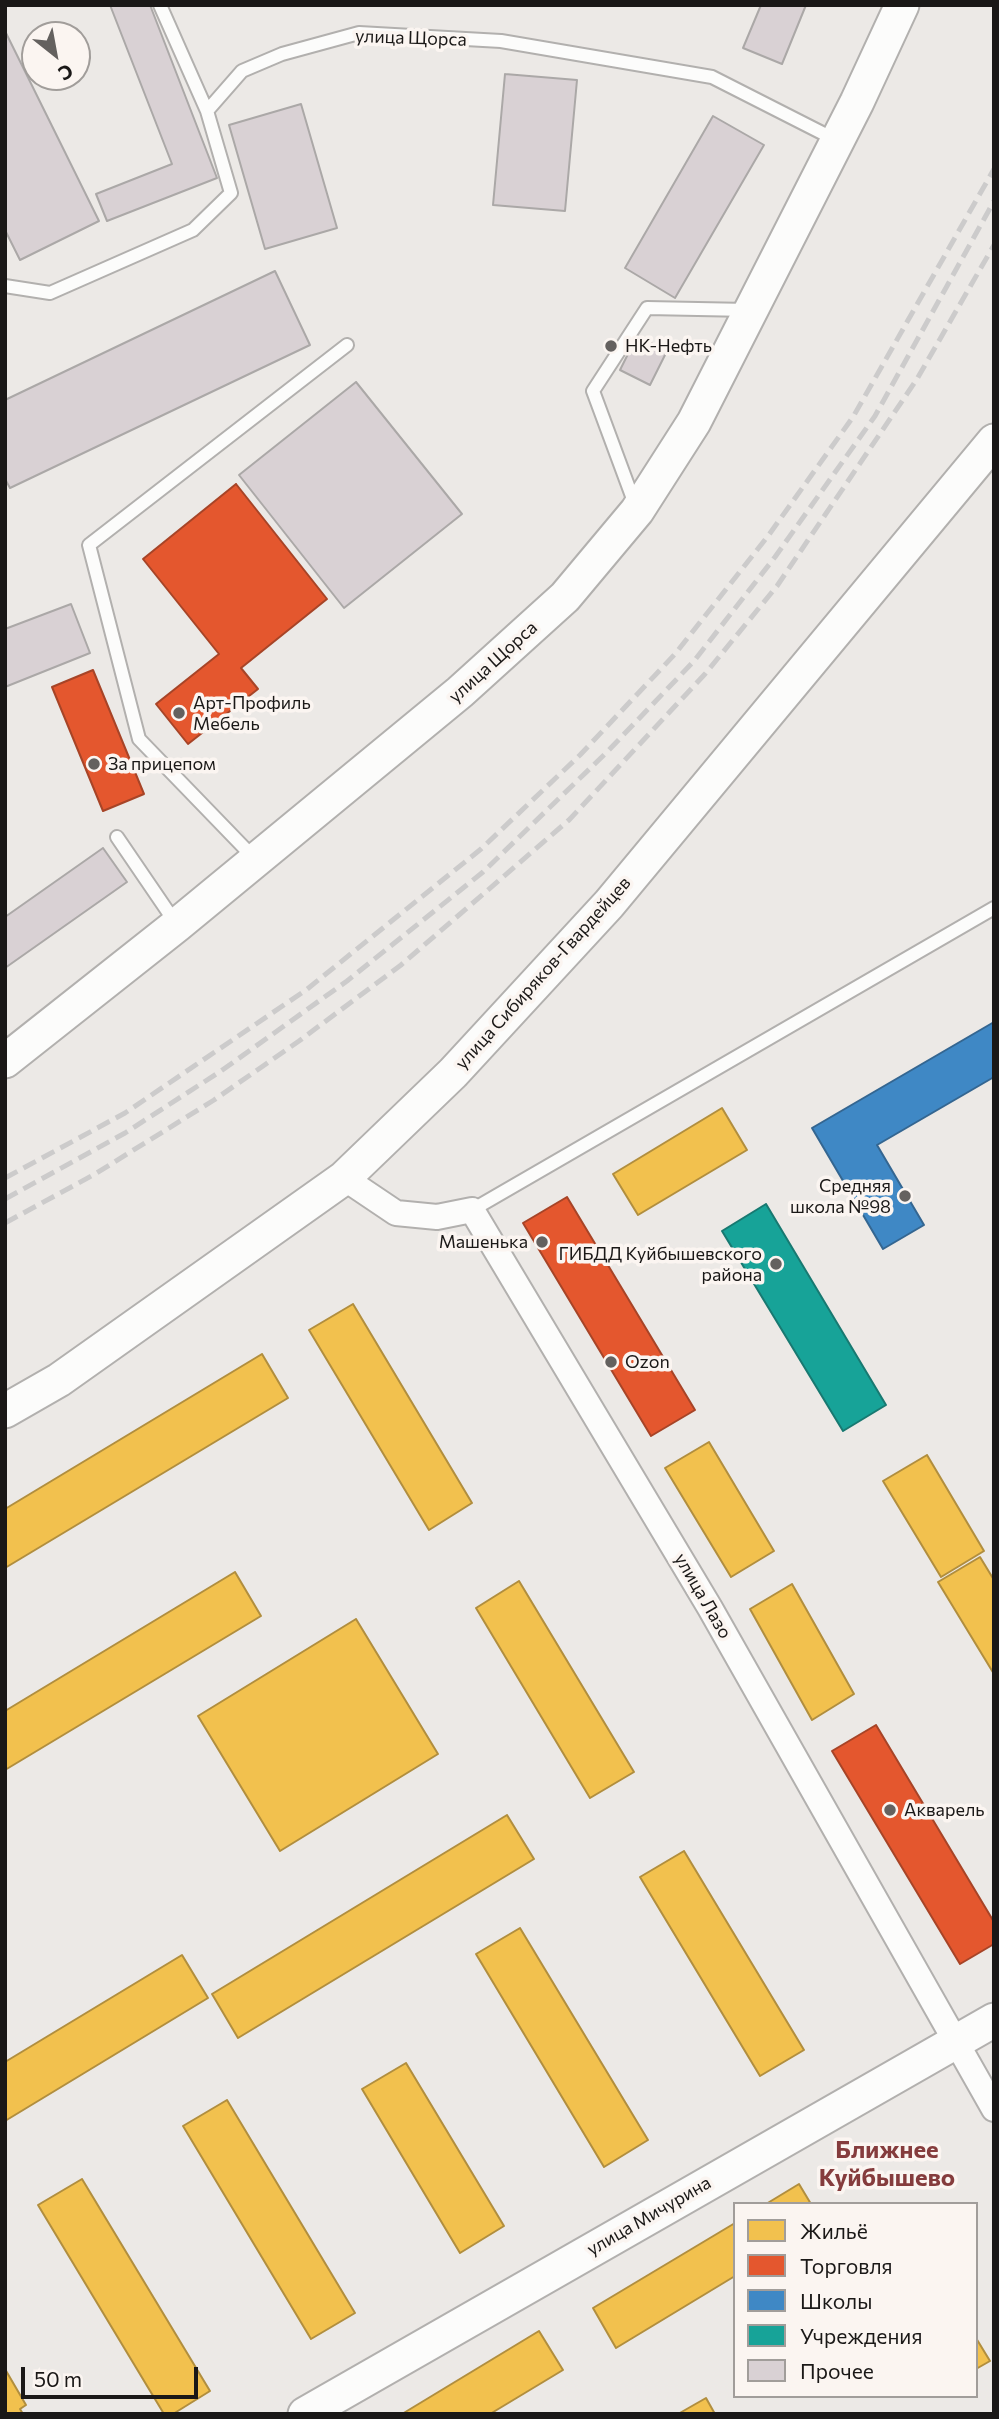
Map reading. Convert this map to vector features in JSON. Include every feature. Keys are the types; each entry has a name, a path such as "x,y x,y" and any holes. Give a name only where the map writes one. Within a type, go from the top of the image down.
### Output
{"street":[{"name":"улица Щорса","path":"5,1061 177,925 460,692 565,597 637,511 694,422 902,5"},
{"name":"улица Сибиряков-Гвардейцев","path":"5,1411 59,1380 344,1178 453,1073 609,904 994,442"},
{"path":"344,1178 396,1213 437,1217 472,1210"},
{"name":"улица Лазо","path":"472,1210 656,1514 994,2109"},
{"name":"улица Мичурина","path":"305,2414 994,2020"}],"lane":[{"path":"5,286 50,293 193,230 231,193 207,111 160,5"},
{"name":"улица Щорса","path":"207,111 242,71 282,54 359,33 501,41 712,78 836,140"},
{"path":"637,511 593,391 647,308 750,310"},
{"path":"256,860 139,739 89,545 347,345"},
{"path":"117,837 177,925"},
{"path":"472,1210 994,908"}],"building: Жильё":[{"path":"722,1108 747,1150 638,1215 613,1174"},
{"path":"353,1304 472,1503 429,1530 309,1330"},
{"path":"262,1354 288,1398 5,1568 5,1509"},
{"path":"709,1442 774,1551 731,1577 665,1468"},
{"path":"927,1455 984,1551 941,1577 883,1481"},
{"path":"980,1557 994,1580 994,1674 938,1582"},
{"path":"235,1572 261,1616 5,1770 5,1711"},
{"path":"519,1581 634,1772 590,1798 476,1608"},
{"path":"792,1584 854,1694 812,1720 750,1609"},
{"path":"356,1619 438,1754 280,1851 198,1716"},
{"path":"507,1815 534,1859 238,2038 212,1994"},
{"path":"684,1851 804,2050 760,2076 640,1877"},
{"path":"520,1928 648,2140 604,2167 476,1954"},
{"path":"182,1955 208,1998 5,2121 5,2062"},
{"path":"406,2063 504,2226 460,2253 362,2089"},
{"path":"227,2100 355,2313 311,2339 183,2126"},
{"path":"82,2179 210,2391 173,2414 164,2414 38,2205"},
{"path":"799,2184 810,2202 769,2202"},
{"path":"733,2224 733,2277 616,2348 593,2308"},
{"path":"539,2331 563,2370 490,2414 402,2414"},
{"path":"978,2341 990,2361 978,2368"},
{"path":"5,2369 26,2405 20,2409 23,2414 5,2414"},
{"path":"706,2398 715,2414 678,2414"}],"building: Торговля":[{"path":"236,484 327,599 241,668 258,689 188,744 156,704 219,654 143,559"},
{"path":"93,670 144,794 103,811 52,687"},
{"path":"567,1197 695,1410 651,1436 523,1223"},
{"path":"876,1725 994,1922 994,1944 960,1964 832,1751"}],"building: Школы":[{"name":"Средняя школа №98","path":"994,1022 994,1077 877,1145 924,1225 883,1249 812,1128"}],"building: Учреждения":[{"path":"766,1204 886,1405 843,1431 722,1231"}],"building: Прочее":[{"path":"110,5 150,5 217,178 107,221 96,194 172,164"},
{"path":"761,5 806,5 782,64 743,48"},
{"path":"5,31 21,63 21,91 35,91 99,221 20,260 5,230"},
{"path":"505,74 577,80 565,211 493,205"},
{"path":"301,104 337,228 265,249 229,125"},
{"path":"713,116 764,145 675,298 625,268"},
{"path":"275,271 310,345 10,488 5,479 5,400"},
{"path":"637,336 667,351 650,385 620,370"},
{"path":"356,382 462,514 344,608 239,475"},
{"path":"71,604 90,653 5,687 5,629"},
{"path":"103,848 127,882 5,968 5,917"}],"railway":[{"path":"5,1178 125,1113 306,990 481,849 580,755 675,654 768,536 853,417 994,169"},
{"path":"5,1199 125,1133 221,1071 347,981 483,872 607,752 694,661 775,557 875,416 994,201"},
{"path":"5,1223 95,1174 214,1100 299,1041 401,965 569,820 705,674 777,586 917,379 994,245"}],"place":[{"name":"НК-Нефть","path":"611,346"},
{"name":"Арт-Профиль Мебель","path":"179,713"},
{"name":"За прицепом","path":"94,764"},
{"name":"Средняя школа №98","path":"905,1196"},
{"name":"Машенька","path":"542,1242"},
{"name":"ГИБДД Куйбышевского района","path":"776,1264"},
{"name":"Ozon","path":"611,1362"},
{"name":"Акварель","path":"890,1810"}],"district":[{"name":"Ближнее Куйбышево","path":"887,2164"}]}
